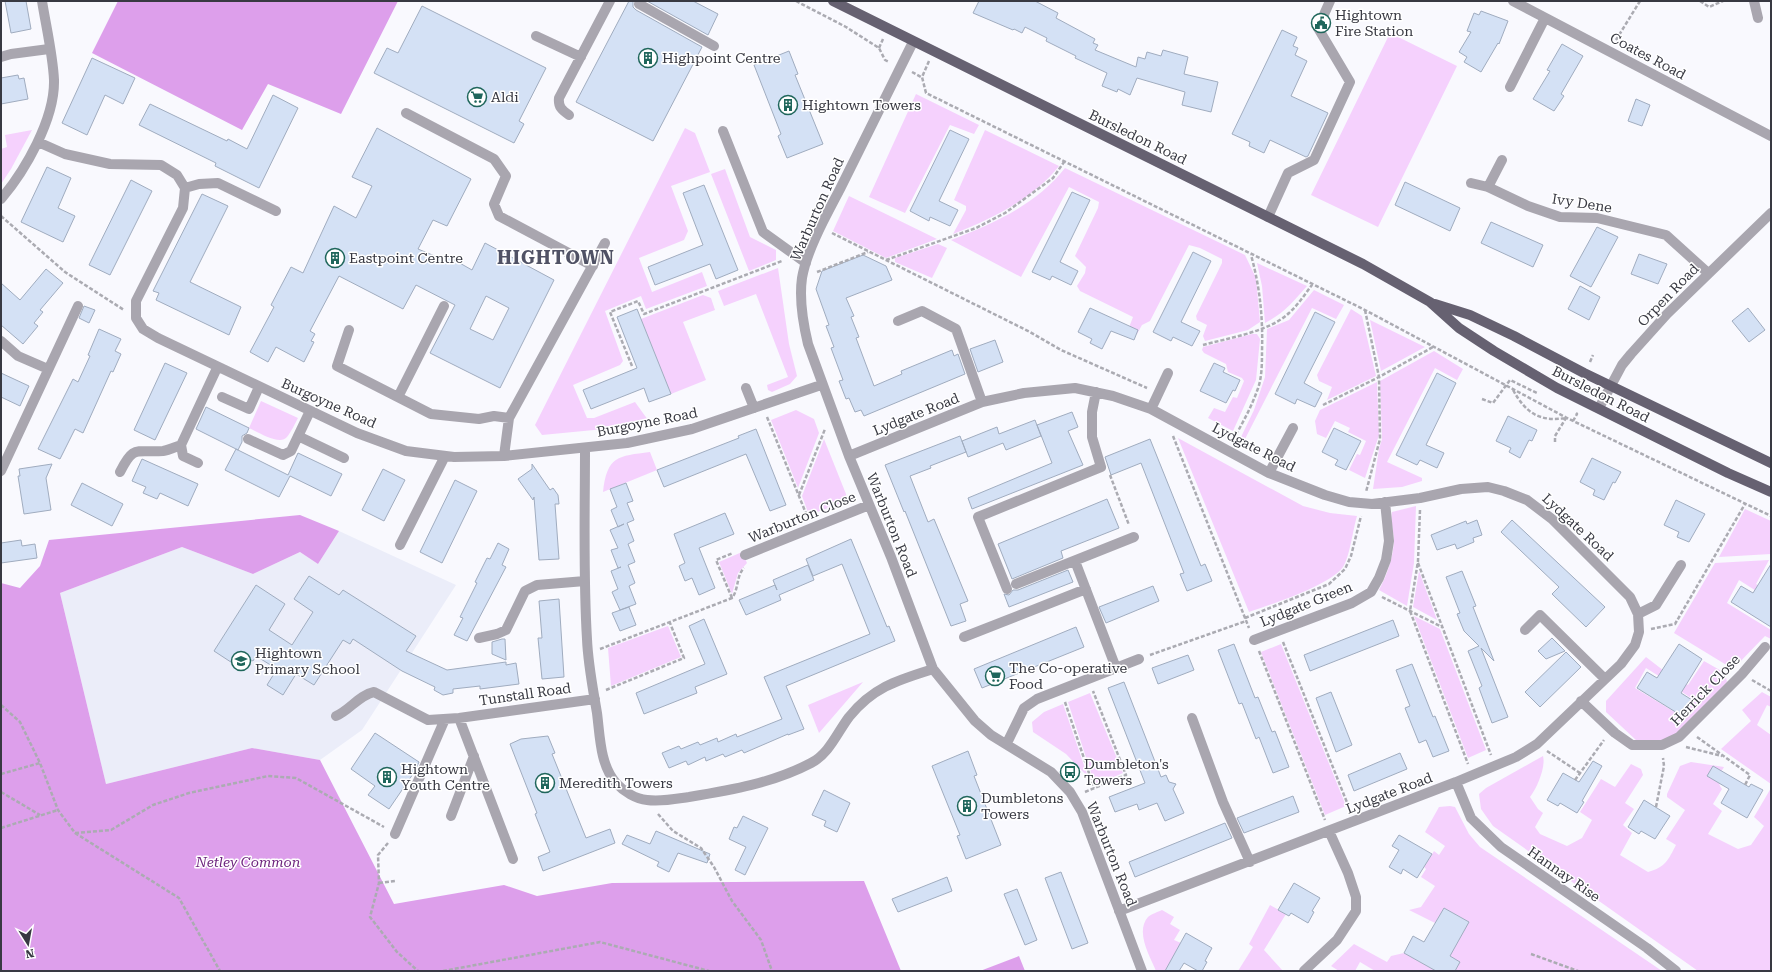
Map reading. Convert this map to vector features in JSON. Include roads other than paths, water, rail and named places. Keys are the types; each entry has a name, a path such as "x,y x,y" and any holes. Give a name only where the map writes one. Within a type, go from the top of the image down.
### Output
{"main road":[{"name":"Bursledon Road","path":"833,1 1364,264 1430,302 1470,316 1508,333 1611,386 1771,463"},
{"name":"Bursledon Road","path":"1430,302 1459,328 1556,388 1599,408 1721,470 1771,492"}],"street":[{"path":"1,200 27,164 38,142 53,95 54,80 42,1"},
{"path":"569,115 562,110 558,104 559,98 610,1"},
{"path":"641,1 639,4 714,46"},
{"path":"1268,217 1288,173 1314,160 1350,82 1318,28 1330,1"},
{"name":"Coates Road","path":"1513,1 1771,136"},
{"path":"1754,1 1758,18"},
{"path":"1510,87 1546,18"},
{"path":"536,36 581,57"},
{"name":"Warburton Road","path":"914,42 821,227 806,263 802,278 804,325 808,344 821,385 868,505 891,556 933,669 975,721 991,735 1051,772 1073,797 1082,812 1142,971"},
{"path":"1,57 11,54 49,49"},
{"path":"406,113 494,159 506,176 494,204 499,216 593,266"},
{"path":"723,131 764,232 806,263"},
{"path":"38,142 65,154 110,164 161,165 177,175 185,188 198,184 218,183 276,211"},
{"path":"1488,187 1502,160"},
{"name":"Ivy Dene","path":"1471,183 1488,187 1528,206 1560,217 1597,218 1666,235 1708,273"},
{"name":"Burgoyne Road","path":"185,188 183,208 136,301 136,318 143,329 217,368 357,433 406,451 445,456 504,456 627,443 692,429 821,385"},
{"name":"Orpen Road","path":"1599,408 1622,365 1631,354 1667,314 1771,213"},
{"path":"504,456 509,418 605,244"},
{"path":"1,471 78,306"},
{"path":"398,397 444,306"},
{"path":"898,321 922,311 956,329 982,402"},
{"path":"349,330 338,366 431,414 479,419 494,416 509,418"},
{"path":"1,341 18,356 48,369"},
{"path":"198,463 183,456 181,445 217,368"},
{"path":"1152,409 1168,373"},
{"path":"222,397 249,409 259,387"},
{"path":"746,388 758,407"},
{"name":"Lydgate Road","path":"849,456 982,402 1024,393 1075,388 1113,396 1152,409 1268,472 1325,495 1364,504 1420,498 1461,489 1488,487 1504,490 1527,500 1552,519 1630,596 1638,614 1639,632 1635,645 1621,664 1536,744 1516,757 1472,776 1354,822 1119,911"},
{"path":"1096,392 1092,412 1092,437 1101,467 978,517 1011,586 1134,537"},
{"path":"248,438 284,455 291,451 310,411"},
{"path":"1268,472 1293,428"},
{"path":"298,436 344,458"},
{"path":"120,472 128,457 142,450 164,451 181,445"},
{"path":"585,448 585,581 589,653 594,697 603,754 608,771 617,784 629,794 646,800 666,800 747,787 812,762 826,751 850,716 876,690 898,680 933,669"},
{"path":"400,545 445,456"},
{"name":"Lydgate Green","path":"1254,640 1279,632 1352,603 1371,592 1379,578 1386,560 1389,541 1385,502"},
{"name":"Warburton Close","path":"745,555 868,505"},
{"path":"1075,561 1116,668"},
{"path":"1638,614 1656,605 1681,565"},
{"path":"480,638 506,630 524,591 537,585 585,581"},
{"path":"964,637 1086,590"},
{"path":"1525,630 1540,615 1604,679"},
{"name":"Herrick Close","path":"1581,701 1611,730 1632,745 1665,744 1679,737 1687,730 1742,674 1765,647"},
{"path":"1006,743 1024,708 1037,699 1139,659"},
{"name":"Tunstall Road","path":"336,716 349,708 362,696 374,692 428,720 459,718 594,697"},
{"path":"459,718 513,858"},
{"path":"1192,718 1223,802 1250,862"},
{"path":"396,834 445,719"},
{"path":"451,816 474,756"},
{"name":"Hannay Rise","path":"1456,782 1471,818 1501,847 1648,948 1676,971"},
{"path":"1304,971 1337,940 1356,911 1356,897 1348,873 1330,831"}],"place":[{"name":"Hightown Fire Station","path":"1321,23"},
{"name":"Highpoint Centre","path":"648,58"},
{"name":"Aldi","path":"477,97"},
{"name":"Hightown Towers","path":"788,105"},
{"name":"Eastpoint Centre","path":"335,258"},
{"name":"Hightown Primary School","path":"241,661"},
{"name":"The Co-operative Food","path":"995,676"},
{"name":"Dumbleton's Towers","path":"1070,772"},
{"name":"Hightown Youth Centre","path":"387,777"},
{"name":"Meredith Towers","path":"545,783"},
{"name":"Dumbletons Towers","path":"967,806"}],"district":[{"name":"HIGHTOWN","path":"556,257"}],"park label":[{"name":"Netley Common","path":"248,862"}]}
